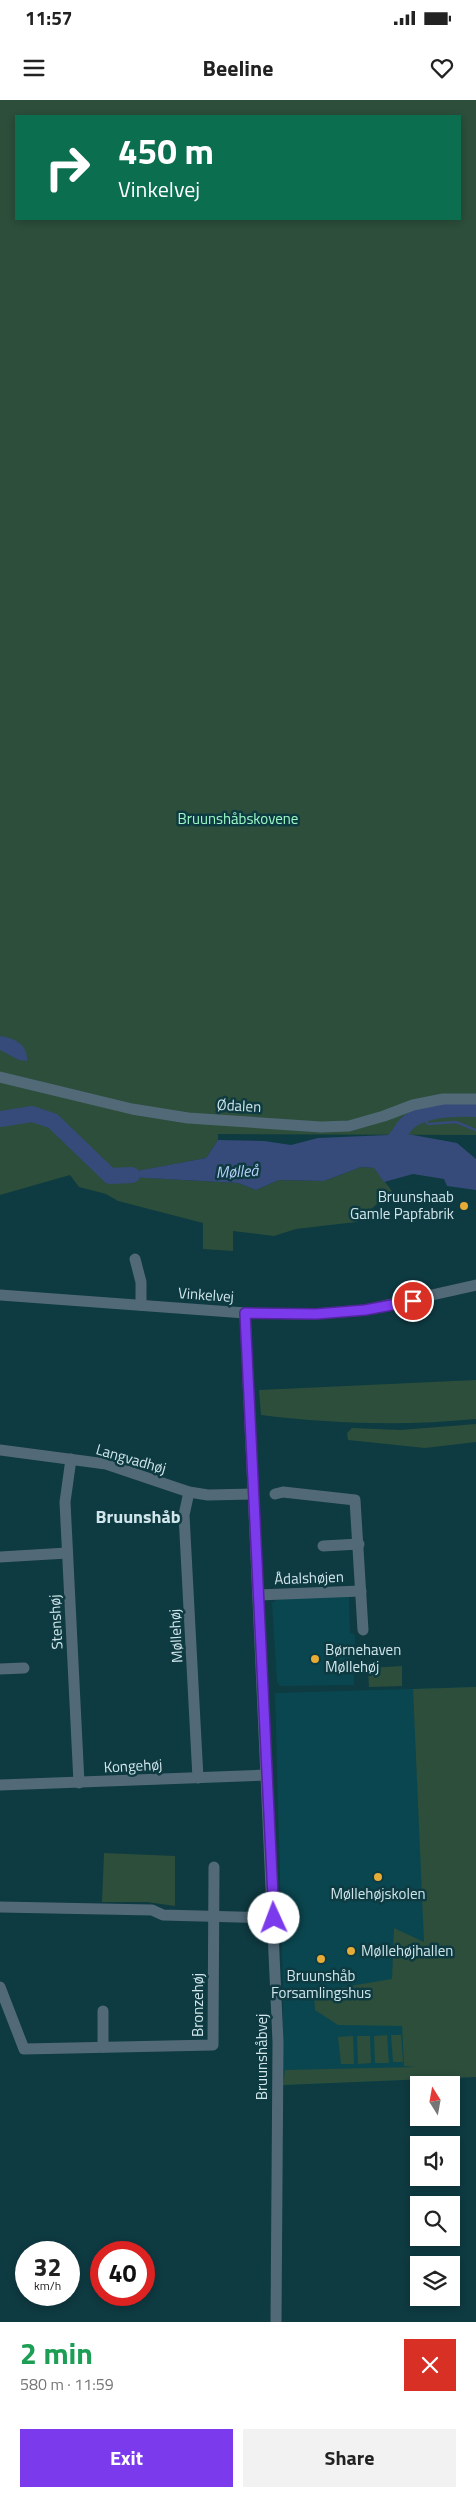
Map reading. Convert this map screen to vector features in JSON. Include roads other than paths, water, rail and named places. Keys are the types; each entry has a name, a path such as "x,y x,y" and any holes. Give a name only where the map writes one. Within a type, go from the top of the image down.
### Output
{"street":[{"name":"Ødalen","path":"0,1077 132,1109 188,1118 321,1127 349,1126 413,1105 443,1099 476,1099"},
{"path":"135,1259 141,1282 141,1305"},
{"name":"Vinkelvej","path":"0,1294 245,1313 316,1314 365,1310 476,1285"},
{"name":"Bruunshåbvej","path":"245,1313 274,1918 278,2042 276,2322"},
{"name":"Langvadhøj","path":"0,1450 106,1464 189,1492 208,1495 253,1494"},
{"name":"Stenshøj","path":"71,1459 65,1502 79,1783"},
{"name":"Møllehøj","path":"189,1492 184,1515 198,1778"},
{"name":"Ådalshøjen","path":"275,1494 283,1492 355,1500 363,1630"},
{"path":"323,1546 359,1544"},
{"path":"0,1557 67,1553"},
{"name":"Ådalshøjen","path":"258,1595 361,1591"},
{"path":"0,1669 24,1668"},
{"name":"Kongehøj","path":"0,1786 267,1775"},
{"name":"Bronzehøj","path":"0,1987 24,2049 213,2045 214,1867"},
{"path":"0,1907 152,1910 163,1915 274,1918"},
{"path":"103,2011 103,2047"}],"water":[{"path":"0,1036 15,1040 23,1046 27,1055 27,1061 19,1060 0,1050"},
{"path":"394,1128 402,1133 457,1143 476,1159 476,1190 447,1186 444,1179 413,1174 384,1182 374,1168 361,1167 324,1181 279,1180 256,1190 238,1183 110,1176 206,1158 218,1140 264,1141 291,1145 318,1138 388,1135"}],"waterway":[{"name":"Mølleå","path":"391,1152 404,1127 417,1117 433,1111 476,1109"},
{"name":"Mølleå","path":"0,1119 32,1114 53,1121 110,1176 132,1175"},
{"path":"421,1115 428,1124 456,1122 476,1130"}],"place":[{"name":"Bruunshaab Gamle Papfabrik","path":"464,1206"},
{"name":"Børnehaven Møllehøj","path":"315,1659"},
{"name":"Møllehøjskolen","path":"378,1877"},
{"name":"Møllehøjhallen","path":"351,1951"},
{"name":"Bruunshåb Forsamlingshus","path":"321,1959"}],"district":[{"name":"Bruunshåb","path":"138,1517"}],"park label":[{"name":"Bruunshåbskovene","path":"238,819"}]}
